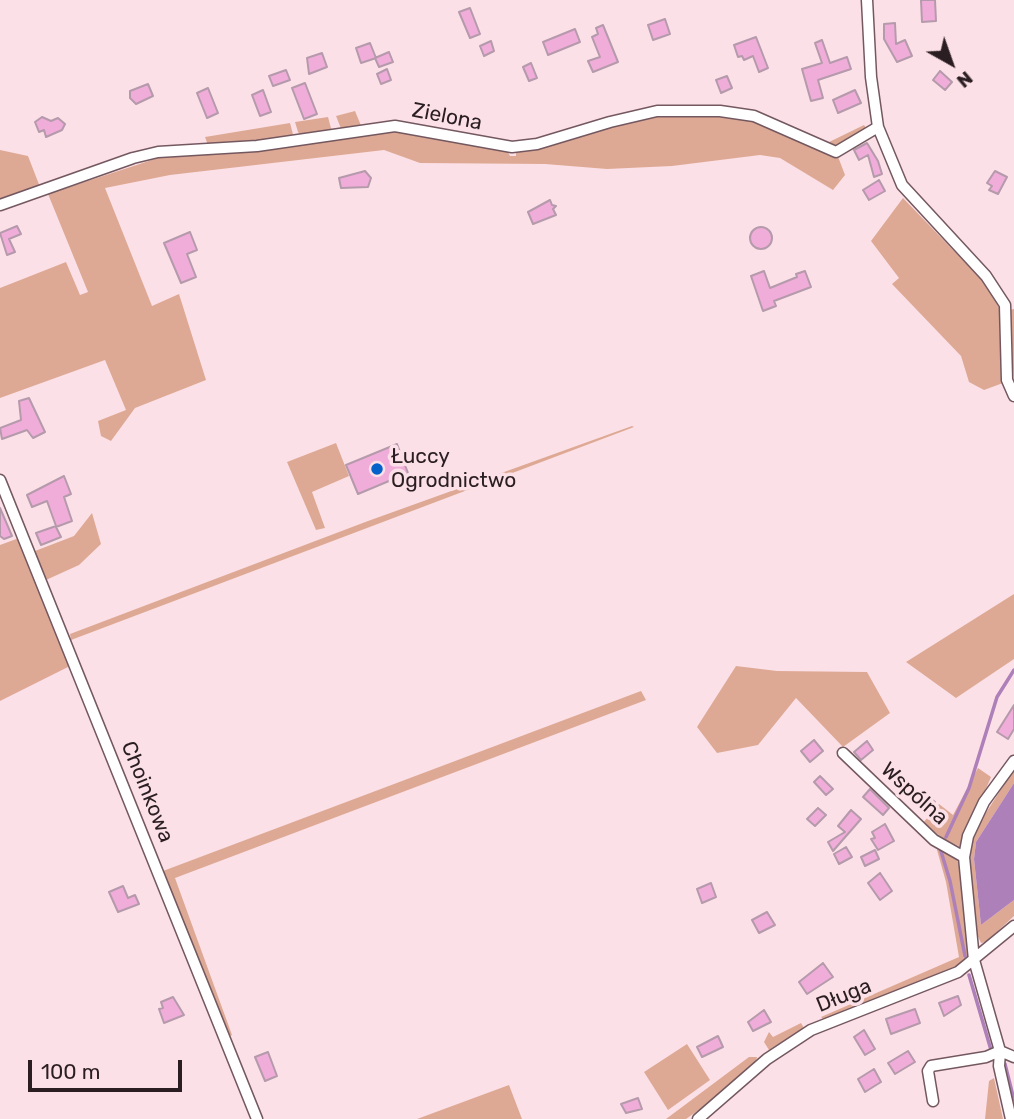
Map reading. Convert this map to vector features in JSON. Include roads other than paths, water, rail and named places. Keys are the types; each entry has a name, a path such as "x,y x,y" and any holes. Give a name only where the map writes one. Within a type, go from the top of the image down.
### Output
{"street":[{"path":"867,0 871,77 878,127 902,185 986,276 1005,305 1007,380 1014,396"},
{"name":"Zielona","path":"0,205 133,158 158,152 257,146 395,126 512,147 537,144 657,111 720,111 754,116 836,152 878,127"},
{"name":"Choinkowa","path":"0,480 257,1119"},
{"name":"Wspólna","path":"843,753 934,840 964,857"},
{"path":"1011,1119 999,1066 1000,1051 974,960 964,857 968,836 984,802 1014,761"},
{"name":"Długa","path":"698,1119 767,1059 811,1030 937,981 974,960 1014,926"},
{"path":"933,1101 928,1071 931,1066 986,1057 1000,1051 1014,1057"}],"waterway":[{"path":"946,837 969,788 997,697 1014,670"},
{"path":"940,848 950,881 965,956"},
{"path":"969,975 991,1050"},
{"path":"1005,1064 1014,1100"}],"place":[{"name":"Łuccy Ogrodnictwo","path":"377,469"}]}
